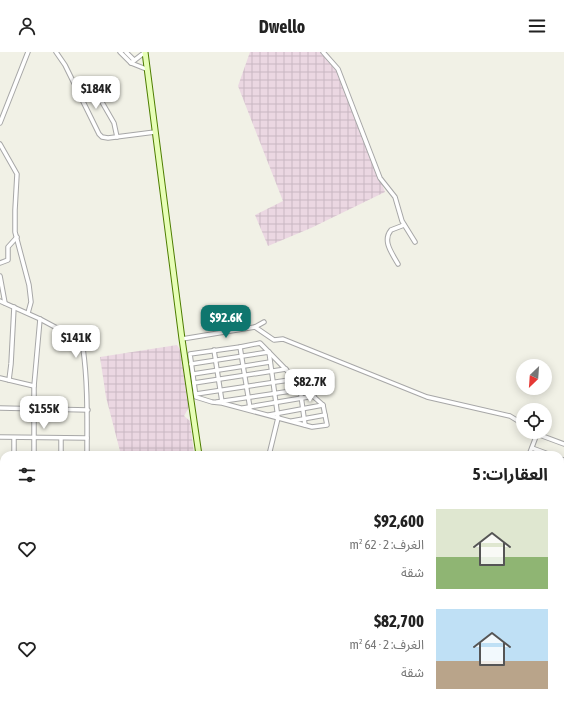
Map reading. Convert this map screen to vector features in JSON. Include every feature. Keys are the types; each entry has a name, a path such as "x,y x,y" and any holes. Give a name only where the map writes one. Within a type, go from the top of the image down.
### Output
{"street":[{"path":"0,123 28,52"},
{"path":"56,52 99,134 102,137 108,138 155,132"},
{"path":"120,52 133,62 146,69"},
{"path":"126,52 133,62"},
{"path":"133,62 145,52"},
{"path":"145,52 182,339 198,451"},
{"path":"323,52 338,70 380,178 395,197 402,221 415,242"},
{"path":"80,97 89,89 92,88 95,90 114,123 117,137"},
{"path":"0,144 17,174 15,232 31,302 28,313"},
{"path":"398,264 389,248 388,236 391,230 404,225"},
{"path":"0,263 8,260 8,247 17,237"},
{"path":"0,276 5,302"},
{"path":"0,301 40,318 70,335 80,343 85,362 88,410 87,451"},
{"path":"9,380 14,307"},
{"path":"34,451 34,386 40,318"},
{"path":"182,339 255,327 264,322"},
{"path":"255,327 274,340 283,339 427,397 510,416 516,420"},
{"path":"222,402 268,415 278,416 312,427 327,425 323,405 305,389 260,343 190,354 196,397 212,402 222,402 305,389"},
{"path":"240,347 250,409"},
{"path":"214,350 222,402"},
{"path":"191,364 269,352"},
{"path":"269,352 278,416 270,451"},
{"path":"193,374 270,362"},
{"path":"194,383 286,370"},
{"path":"0,378 34,386"},
{"path":"196,394 296,379"},
{"path":"299,382 304,425"},
{"path":"250,409 276,402 314,396"},
{"path":"278,416 323,405"},
{"path":"0,408 88,410"},
{"path":"291,421 325,415"},
{"path":"0,437 87,438"},
{"path":"14,438 14,451"},
{"path":"61,438 61,451"},
{"path":"531,451 534,439"},
{"path":"551,439 564,444"},
{"path":"532,448 540,451"}],"shaded area":[{"path":"250,52 320,52 337,71 385,192 311,228 268,246 255,215 283,201 238,86"},
{"path":"177,345 182,353 189,407 184,416 190,421 194,451 120,451 106,397 100,357"}]}
